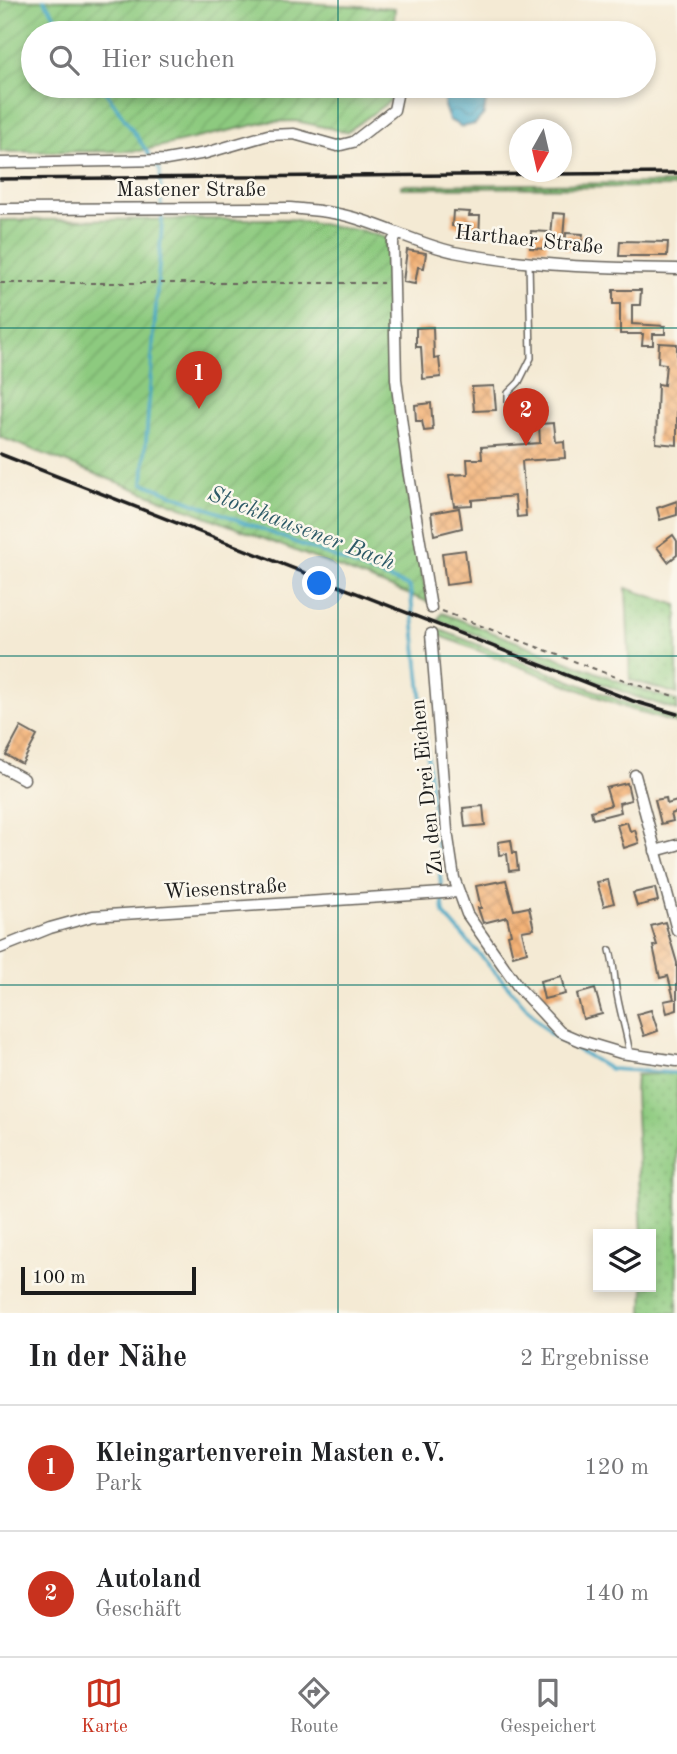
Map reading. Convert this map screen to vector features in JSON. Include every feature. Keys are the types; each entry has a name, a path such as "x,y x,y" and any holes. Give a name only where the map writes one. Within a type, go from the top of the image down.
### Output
{"street":[{"name":"Mastener Straße","path":"0,163 166,160 206,153 268,135 294,134 337,146 353,142 394,110 396,98"},
{"name":"Mastener Straße","path":"0,209 290,208 328,211 381,227"},
{"name":"Harthaer Straße","path":"381,227 418,242 457,252 529,261 677,269"},
{"path":"398,234 393,241 396,379 407,463 432,608"},
{"name":"Zu den Drei Eichen","path":"431,634 447,831 448,893 467,914 519,988 560,1031 581,1041 630,1055 677,1060"},
{"path":"0,766 24,779"},
{"path":"635,775 677,930"},
{"path":"655,850 677,845"},
{"name":"Wiesenstraße","path":"0,948 50,928 93,916 448,893"}],"lane":[{"path":"508,413 508,393 519,382 531,358 529,261"},
{"path":"610,950 617,974 616,988 628,1033 630,1055"}],"path":[{"path":"0,283 394,284"},
{"path":"432,608 637,685 677,697"}],"green space":[{"path":"0,0 250,0 395,8 394,21 21,21 21,98 390,98 390,101 347,132 296,121 267,122 140,151 0,152"},
{"path":"677,183 677,187 401,188 401,185"},
{"path":"289,219 363,231 386,238 391,329 404,466 428,602 0,437 0,220"},
{"path":"626,588 677,605 677,694 630,680"},
{"path":"442,613 677,701 677,710 438,620"},
{"path":"438,629 630,704 677,719 677,724 629,709 438,635"},
{"path":"677,1073 677,1313 643,1313 644,1292 656,1292 656,1229 642,1229 636,1075"}],"water":[{"path":"444,98 486,98 484,114 475,124 462,127 449,120"}],"building":[{"path":"453,211 470,212 469,216 480,216 479,237 460,235 460,227 452,226"},
{"path":"553,213 565,214 563,238 551,237"},
{"path":"531,231 548,232 547,249 530,248"},
{"path":"566,233 583,234 581,250 565,250"},
{"path":"620,241 668,242 667,256 619,256"},
{"path":"407,250 426,253 424,268 418,267 415,284 403,282"},
{"path":"613,290 641,290 640,305 632,305 632,324 665,326 665,334 653,334 653,345 642,345 643,334 620,334 620,304 613,304"},
{"path":"433,327 434,359 439,358 441,377 423,379 421,347 416,347 416,328"},
{"path":"659,343 677,344 677,445 656,443 658,384 664,385 666,364 658,363"},
{"path":"494,386 496,410 474,411 472,387"},
{"path":"431,403 433,430 424,431 422,421 416,421 415,405"},
{"path":"554,423 556,442 564,441 565,458 522,461 526,516 517,517 515,496 472,500 472,505 454,506 449,475 468,474 467,459 482,459 481,447 540,443 539,424"},
{"path":"677,501 677,515 660,520 657,508"},
{"path":"459,508 462,528 434,535 431,513"},
{"path":"673,535 677,541 677,555 668,562 657,547"},
{"path":"465,550 469,582 446,585 442,553"},
{"path":"21,727 37,736 22,764 6,755"},
{"path":"627,783 631,800 619,803 621,812 593,819 591,811 611,805 606,788"},
{"path":"666,798 667,804 677,801 677,812 671,814 673,821 661,824 655,800"},
{"path":"483,806 485,825 465,827 463,808"},
{"path":"627,822 630,831 635,830 639,843 624,848 617,825"},
{"path":"511,840 518,870 509,871 507,854 499,855 498,842"},
{"path":"506,880 514,910 529,907 534,929 522,931 527,952 513,956 507,917 483,923 478,908 481,908 476,886"},
{"path":"608,880 614,903 604,906 597,882"},
{"path":"655,888 658,901 637,906 633,893"},
{"path":"665,922 677,963 677,1010 667,1013 664,1001 674,999 668,976 660,978 653,946 657,945 651,926"},
{"path":"561,976 565,994 544,999 540,981"},
{"path":"595,989 602,1014 583,1019 577,994"},
{"path":"651,1010 658,1031 644,1036 637,1014"}],"waterway":[{"name":"Stockhausener Bach","path":"44,0 59,21"},
{"name":"Stockhausener Bach","path":"110,98 150,156"},
{"name":"Stockhausener Bach","path":"155,163 160,170 162,223 143,483 410,587 444,914 549,1033 610,1069 677,1073"}],"railway":[{"path":"0,179 677,173"},
{"path":"0,454 633,701 677,714"}],"place":[{"name":"Kleingartenverein Masten e.V.","path":"199,409"},
{"name":"Autoland","path":"526,446"}]}
